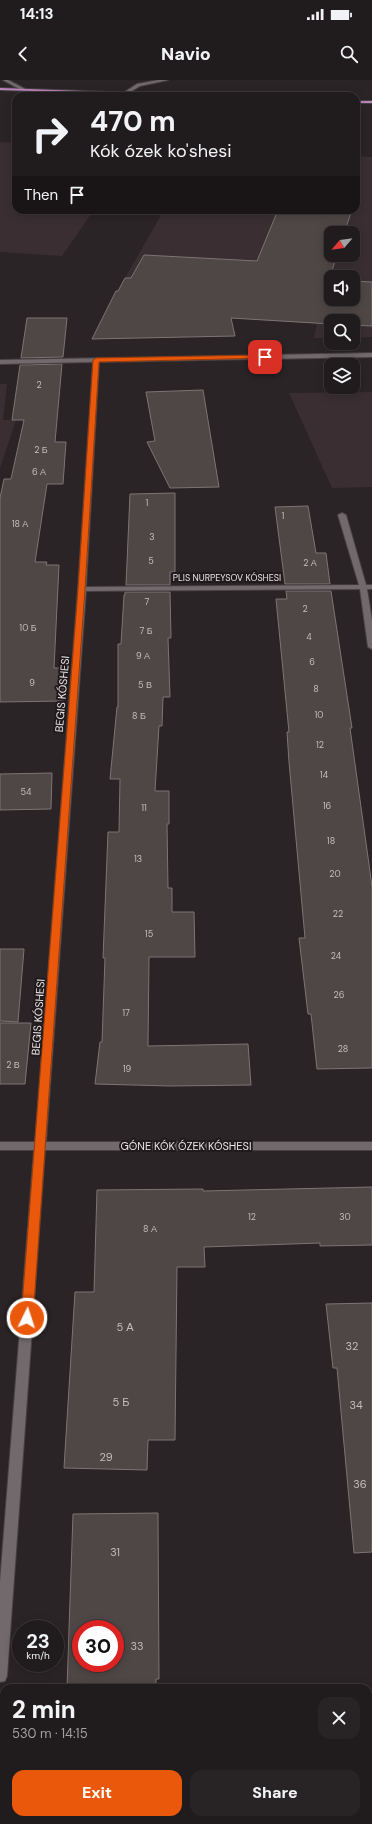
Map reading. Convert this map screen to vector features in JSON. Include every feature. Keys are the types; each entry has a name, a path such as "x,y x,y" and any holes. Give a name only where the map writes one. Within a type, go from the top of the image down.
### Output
{"main road":[{"path":"0,89 92,92"},
{"path":"360,102 372,102"}],"street":[{"path":"6,80 25,90"},
{"path":"126,92 137,86 166,80"},
{"path":"0,362 372,355"},
{"name":"BEGIS KÓSHESI","path":"0,1676 82,589 96,360"},
{"path":"342,515 364,587 372,647"},
{"name":"PLIS NURPEYSOV KÓSHESI","path":"82,589 372,587"},
{"name":"GÓNE KÓK ÓZEK KÓSHESI","path":"0,1146 372,1146"}],"shaded area":[{"path":"0,142 12,143 12,214 91,214 62,256 0,252"},
{"path":"360,156 372,157 372,337 360,338 360,314 324,314 324,338 314,338 317,323 261,284 125,278 162,214 360,214"},
{"path":"0,384 7,384 3,420 16,420 0,468"},
{"path":"360,392 372,392 372,487 332,488 289,393 360,394"}],"building":[{"path":"276,214 351,214 346,226 324,226 324,262 335,262 332,270 324,270 324,306 360,306 360,281 372,282 372,326 360,325 360,314 324,314 324,324 231,318 235,336 92,339 116,291 118,291 125,278 131,278 144,255 257,261"},
{"path":"27,318 67,318 63,357 21,358"},
{"path":"62,364 55,442 66,442 63,484 47,484 35,562 47,562 46,565 59,565 54,668 65,668 63,701 0,702 0,498 4,479 11,479 24,420 12,420 20,365"},
{"path":"203,390 219,487 170,488 147,442 155,441 146,392"},
{"path":"175,493 175,572 170,572 170,585 126,585 130,494"},
{"path":"308,506 316,553 326,553 330,584 285,584 275,507"},
{"path":"286,591 331,591 352,728 350,728 372,886 372,1068 317,1069 311,1014 308,1014 299,938 305,938 289,762 287,732 289,732 276,599 287,599"},
{"path":"125,592 170,592 171,638 168,638 170,697 163,697 162,726 159,726 155,791 169,791 169,824 167,824 168,888 172,888 172,912 194,912 195,957 149,957 148,1046 248,1044 251,1085 170,1086 95,1084 100,1042 102,1042 105,958 103,958 108,832 119,832 120,779 110,779 118,707 118,644 121,644"},
{"path":"52,773 51,809 0,810 0,774"},
{"path":"0,949 24,949 18,1022 0,1021"},
{"path":"0,1023 31,1023 25,1084 0,1084"},
{"path":"372,1187 372,1245 320,1246 320,1243 204,1247 205,1267 177,1267 175,1440 148,1440 147,1470 64,1468 75,1292 94,1292 97,1190 203,1189 203,1191"},
{"path":"372,1303 372,1552 354,1553 337,1368 333,1368 326,1304"},
{"path":"158,1513 159,1679 156,1679 156,1684 67,1684 73,1514"}],"route":[{"path":"27,1318 82,589 96,360 265,357"}]}
